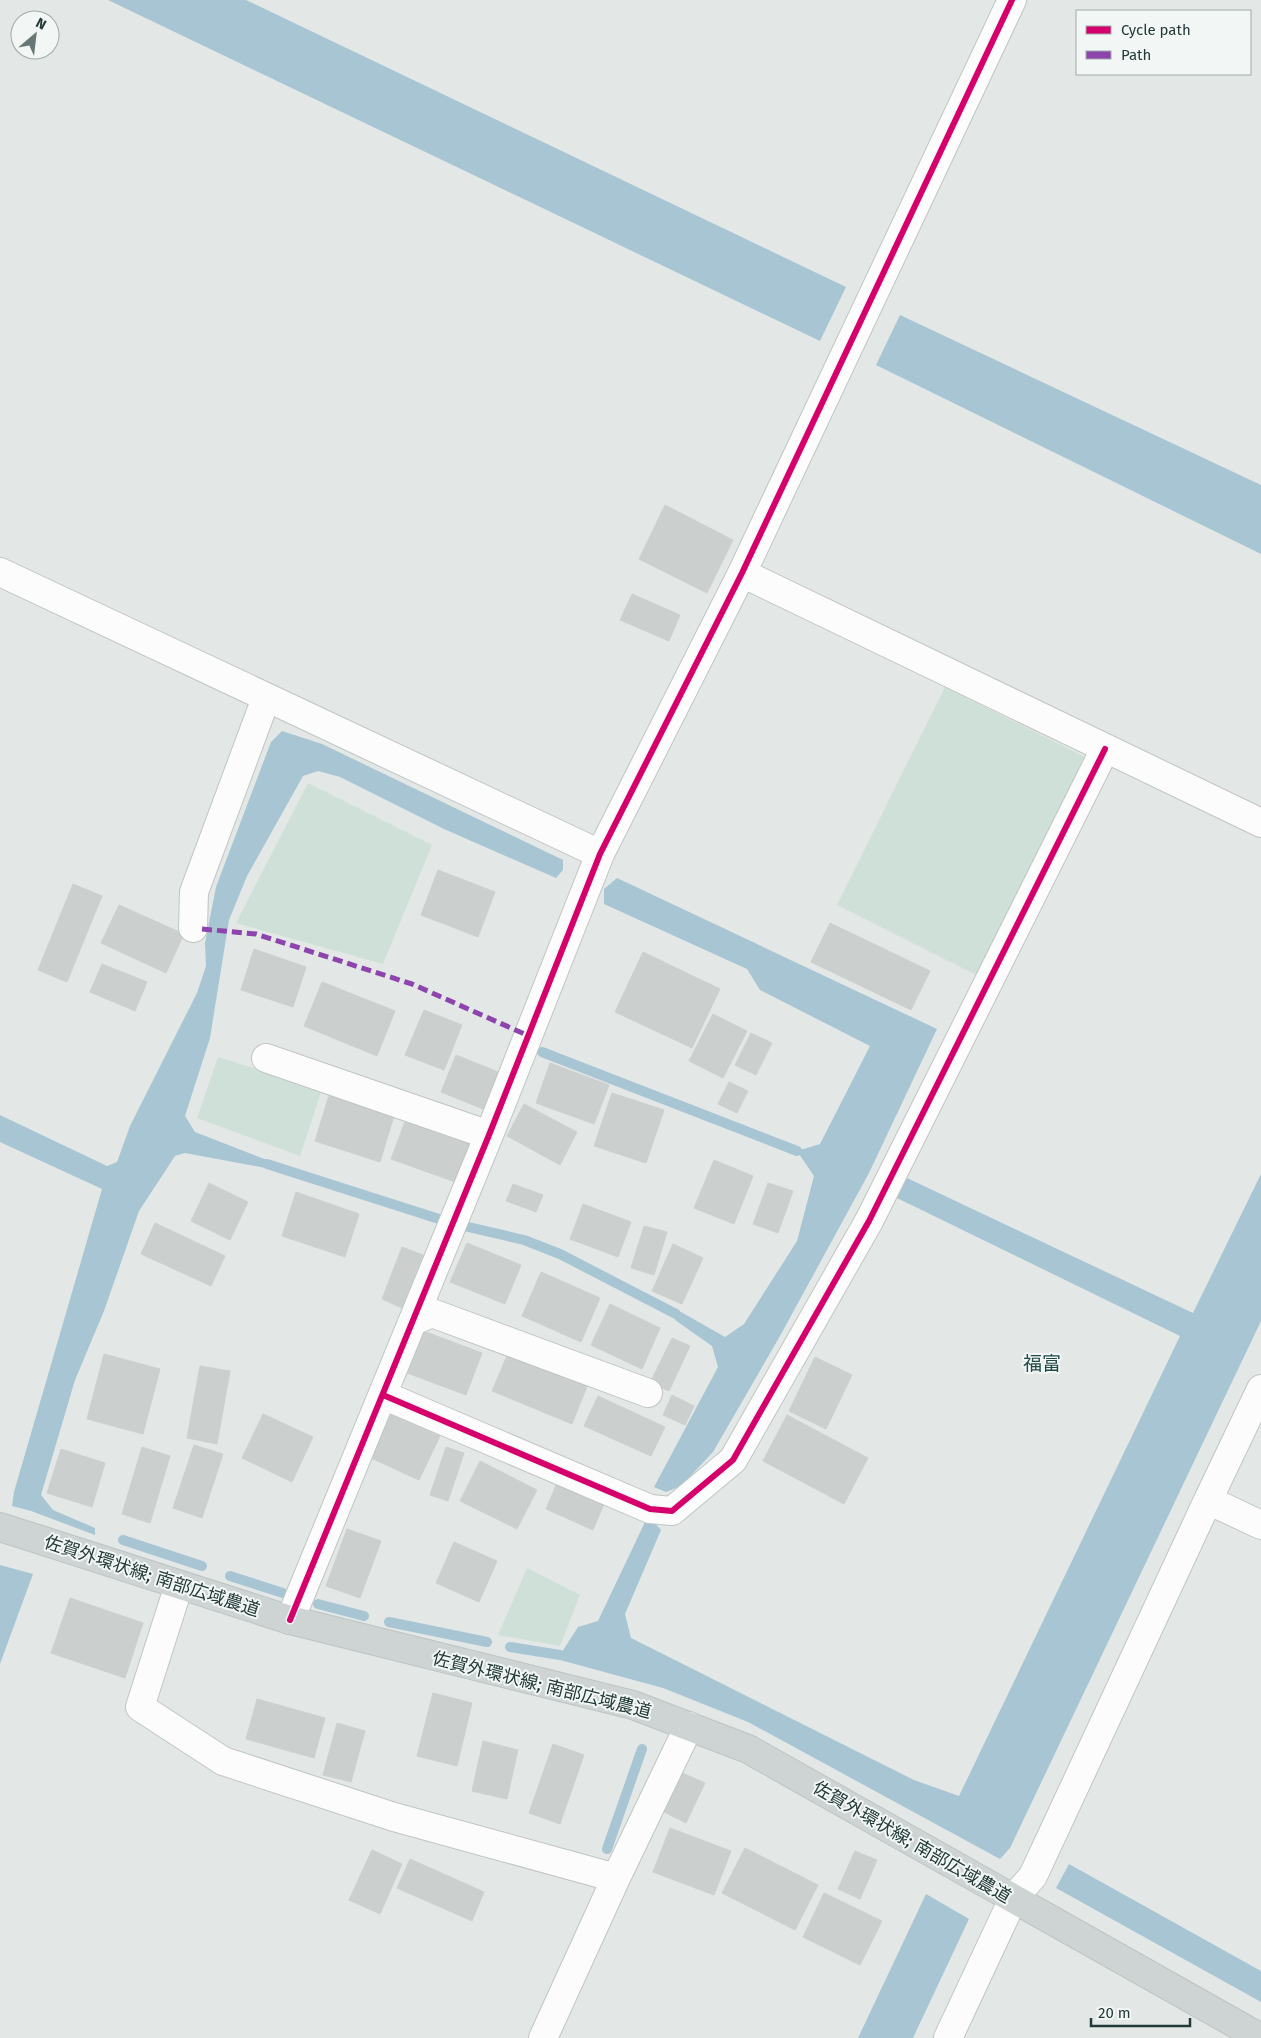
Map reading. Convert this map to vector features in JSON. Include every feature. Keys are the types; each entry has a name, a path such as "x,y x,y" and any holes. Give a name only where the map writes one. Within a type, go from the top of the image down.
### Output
{"main road":[{"name":"佐賀外環状線; 南部広域農道","path":"0,1527 290,1620 633,1705 748,1749 1261,2038"}],"street":[{"path":"290,1620 489,1135 600,854 742,573 1012,0"},
{"path":"0,572 600,854"},
{"path":"742,573 1261,823"},
{"path":"193,928 194,892 266,698"},
{"path":"383,1395 650,1509 672,1511 733,1460 869,1221 1105,749"},
{"path":"266,1058 489,1135"},
{"path":"413,1321 432,1313 648,1393"},
{"path":"948,2038 1013,1900 1033,1876 1261,1389"},
{"path":"1208,1500 1261,1526"},
{"path":"179,1585 140,1707 223,1761 394,1817 616,1878"},
{"path":"544,2038 616,1878 689,1726"}],"green space":[{"path":"945,687 1087,758 978,976 837,905"},
{"path":"308,783 432,845 383,964 236,923"},
{"path":"218,1057 322,1089 300,1156 197,1118"},
{"path":"527,1568 580,1595 560,1646 498,1635"}],"water":[{"path":"108,0 246,0 846,287 820,341"},
{"path":"900,315 1261,485 1261,554 876,365"},
{"path":"282,731 322,744 563,860 563,870 556,878 444,829 340,777 318,771 303,776 247,876 229,920 210,1038 185,1116 195,1132 267,1160 266,1168 185,1153 175,1156 139,1211 104,1311 75,1380 41,1495 53,1510 95,1528 95,1535 31,1511 12,1506 14,1492 102,1189 0,1142 0,1115 107,1166 117,1162 130,1126 197,993 206,966 205,943 216,887 271,742"},
{"path":"617,878 937,1029 869,1173 780,1336 713,1452 681,1486 666,1492 654,1487 718,1367 712,1346 675,1320 676,1314 681,1312 725,1337 744,1324 797,1241 814,1176 797,1151 820,1144 870,1046 760,990 747,969 604,904 604,889"},
{"path":"1261,1174 1261,1321 1010,1848 1000,1859 748,1722 663,1688 560,1660 560,1655 578,1627 598,1621 645,1522 653,1521 661,1530 625,1614 631,1638 914,1780 959,1796 1180,1336 897,1198 907,1178 1193,1313"},
{"path":"0,1565 33,1574 0,1664"},
{"path":"1069,1864 1261,1971 1261,2002 1056,1888"},
{"path":"926,1894 969,1919 913,2038 858,2038"}],"building":[{"path":"665,505 733,540 707,593 639,559"},
{"path":"632,594 680,615 669,641 620,620"},
{"path":"438,870 495,892 478,937 421,915"},
{"path":"73,884 102,896 67,982 38,970"},
{"path":"119,905 184,934 166,973 101,943"},
{"path":"830,923 930,971 911,1010 811,962"},
{"path":"254,949 306,967 293,1007 241,990"},
{"path":"643,952 720,989 692,1048 615,1012"},
{"path":"102,964 147,982 135,1011 90,992"},
{"path":"322,982 395,1011 377,1056 304,1026"},
{"path":"424,1010 462,1025 444,1070 405,1055"},
{"path":"713,1014 747,1031 723,1078 689,1061"},
{"path":"751,1033 772,1043 756,1075 735,1065"},
{"path":"456,1055 503,1074 488,1111 441,1092"},
{"path":"550,1063 609,1085 594,1124 536,1103"},
{"path":"729,1082 748,1091 737,1113 718,1104"},
{"path":"331,1089 396,1109 380,1162 315,1141"},
{"path":"612,1093 664,1110 646,1163 594,1146"},
{"path":"524,1104 577,1132 560,1165 507,1136"},
{"path":"407,1116 474,1141 458,1183 391,1159"},
{"path":"714,1160 753,1176 734,1224 694,1208"},
{"path":"209,1183 248,1202 230,1240 191,1221"},
{"path":"768,1183 793,1191 778,1233 753,1224"},
{"path":"513,1184 543,1195 536,1212 506,1201"},
{"path":"296,1192 359,1214 345,1257 282,1236"},
{"path":"583,1204 631,1222 618,1257 570,1239"},
{"path":"155,1223 225,1256 211,1286 141,1254"},
{"path":"644,1226 667,1232 654,1275 631,1268"},
{"path":"467,1243 521,1265 505,1304 450,1282"},
{"path":"673,1244 703,1258 682,1304 652,1291"},
{"path":"402,1247 423,1255 402,1308 382,1299"},
{"path":"541,1272 600,1298 581,1342 522,1316"},
{"path":"610,1304 660,1328 642,1369 591,1345"},
{"path":"418,1329 482,1353 466,1395 402,1371"},
{"path":"672,1338 690,1346 669,1391 650,1383"},
{"path":"509,1351 588,1384 572,1424 492,1391"},
{"path":"104,1354 160,1369 143,1434 87,1419"},
{"path":"815,1357 852,1375 826,1429 789,1411"},
{"path":"200,1366 230,1371 217,1444 187,1438"},
{"path":"672,1395 694,1406 685,1425 663,1415"},
{"path":"598,1396 665,1427 651,1456 584,1426"},
{"path":"263,1414 313,1437 292,1482 242,1458"},
{"path":"391,1414 440,1436 419,1480 371,1458"},
{"path":"787,1415 868,1458 844,1504 763,1461"},
{"path":"194,1445 223,1454 202,1518 173,1508"},
{"path":"142,1447 170,1456 150,1523 122,1514"},
{"path":"446,1447 464,1453 448,1501 430,1495"},
{"path":"61,1449 105,1463 92,1507 47,1493"},
{"path":"480,1461 537,1490 517,1529 460,1501"},
{"path":"558,1481 605,1502 593,1530 546,1509"},
{"path":"347,1529 381,1541 360,1598 326,1586"},
{"path":"454,1542 497,1561 479,1602 436,1583"},
{"path":"70,1598 143,1623 125,1678 51,1653"},
{"path":"433,1693 472,1703 457,1766 417,1756"},
{"path":"257,1699 325,1718 314,1758 246,1739"},
{"path":"337,1723 365,1731 351,1782 323,1775"},
{"path":"483,1741 518,1750 507,1799 472,1791"},
{"path":"553,1744 584,1755 560,1824 529,1813"},
{"path":"678,1771 705,1783 686,1823 660,1810"},
{"path":"670,1828 731,1851 714,1895 653,1872"},
{"path":"745,1848 818,1885 795,1930 722,1893"},
{"path":"372,1850 402,1864 380,1914 349,1900"},
{"path":"855,1851 877,1860 860,1899 838,1889"},
{"path":"410,1859 484,1892 472,1921 397,1888"},
{"path":"824,1893 882,1921 860,1965 803,1937"}],"waterway":[{"path":"542,1052 797,1151"},
{"path":"267,1164 439,1219"},
{"path":"464,1226 524,1240 560,1254 676,1314"},
{"path":"123,1540 202,1566"},
{"path":"230,1576 283,1593"},
{"path":"318,1604 364,1616"},
{"path":"389,1622 487,1642"},
{"path":"510,1647 560,1655"},
{"path":"607,1849 642,1749"}],"marked path":[{"path":"202,929 256,934 412,984 529,1036"}],"cycle path":[{"path":"290,1620 489,1135 600,854 742,573 1012,0"},
{"path":"383,1395 650,1509 672,1511 733,1460 869,1221 1105,749"}],"district":[{"name":"福富","path":"1042,1363"}]}
